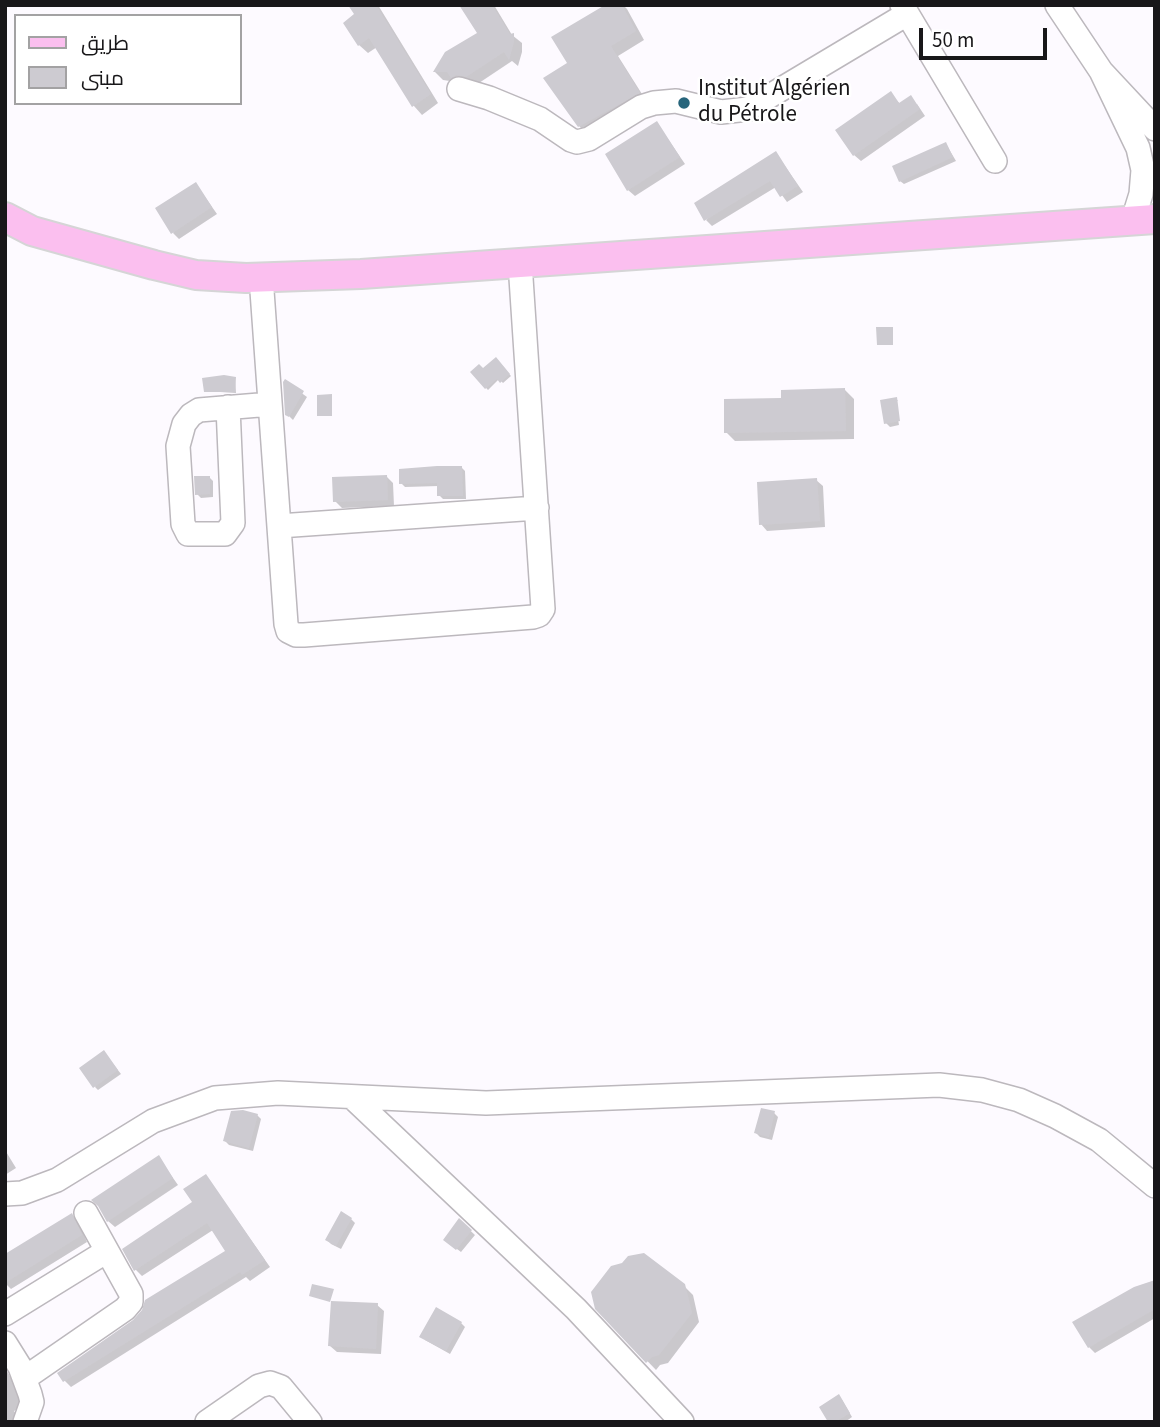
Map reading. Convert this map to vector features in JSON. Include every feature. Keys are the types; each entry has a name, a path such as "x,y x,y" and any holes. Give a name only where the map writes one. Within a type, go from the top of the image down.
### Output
{"main road":[{"path":"5,217 32,231 196,275 261,277 361,274 1144,220"}],"street":[{"path":"1057,5 1101,71 1138,148 1143,170 1141,194 1144,220"},
{"path":"459,89 540,118 570,141 577,142 589,139 641,107 654,103 676,101 721,113 748,109 904,10 995,161"},
{"path":"1101,71 1155,129"},
{"path":"261,277 286,624 288,631 304,635 539,615 544,602 520,263"},
{"path":"228,407 233,523 225,534 188,534 183,524 179,437 184,424 199,410 228,407 269,404"},
{"path":"279,526 537,508"},
{"path":"5,1195 22,1193 57,1180 153,1121 215,1098 278,1093 486,1103 939,1085 971,1088 1019,1100 1055,1115 1098,1140 1155,1186"},
{"path":"352,1097 576,1309 679,1421"},
{"path":"25,1378 125,1309 131,1301 131,1293 86,1213"},
{"path":"5,1314 107,1251"},
{"path":"5,1343 25,1378 32,1402 25,1422"},
{"path":"207,1422 260,1386 270,1383 281,1387 310,1422"}],"building":[{"path":"348,5 376,5 431,94 412,107 369,38 358,46 343,23 354,14"},
{"path":"459,5 492,5 510,34 514,33 509,60 504,52 466,77 456,75 451,78 447,72 433,72 445,52 477,33"},
{"path":"605,5 622,5 636,31 611,46 640,93 578,127 543,78 567,63 551,37"},
{"path":"891,91 899,103 911,95 920,109 853,156 835,130"},
{"path":"657,121 680,157 627,191 605,154"},
{"path":"946,142 953,157 899,182 892,166"},
{"path":"776,151 798,186 780,197 770,181 704,221 694,203"},
{"path":"196,182 212,207 171,234 155,208"},
{"path":"876,327 893,327 893,345 877,345"},
{"path":"496,357 510,374 500,383 497,379 485,389 470,372 479,364 483,368"},
{"path":"224,375 236,377 235,392 204,392 202,378"},
{"path":"285,379 304,391 289,417 285,415"},
{"path":"845,388 846,431 724,433 724,399 781,398 781,390"},
{"path":"332,394 332,416 317,416 317,395"},
{"path":"897,397 900,421 884,424 880,400"},
{"path":"462,466 463,496 437,496 437,483 399,484 399,469"},
{"path":"387,475 388,500 333,502 332,477"},
{"path":"194,476 210,476 210,494 195,495"},
{"path":"817,478 820,521 759,525 757,482"},
{"path":"104,1050 118,1070 93,1088 79,1068"},
{"path":"761,1108 775,1111 769,1137 754,1133"},
{"path":"243,1110 258,1114 249,1148 223,1141 231,1111"},
{"path":"159,1155 173,1178 107,1222 98,1206 91,1200"},
{"path":"206,1174 265,1260 242,1275 240,1272 63,1382 57,1373 133,1320 142,1310 145,1300 225,1251 207,1223 134,1271 122,1249 192,1202 183,1189"},
{"path":"341,1211 352,1218 336,1246 325,1240"},
{"path":"72,1213 82,1235 5,1283 5,1254"},
{"path":"459,1218 472,1230 456,1250 443,1240"},
{"path":"644,1253 685,1284 692,1313 659,1355 646,1363 595,1309 591,1292 611,1266 622,1263 628,1256"},
{"path":"1155,1280 1155,1309 1088,1348 1072,1322 1134,1287"},
{"path":"312,1284 334,1289 330,1302 309,1296"},
{"path":"331,1301 378,1303 376,1349 328,1346"},
{"path":"436,1307 462,1322 446,1351 419,1337"},
{"path":"839,1394 850,1413 835,1422 828,1422 819,1407"}],"place":[{"name":"Institut Algérien du Pétrole","path":"684,103"}]}
